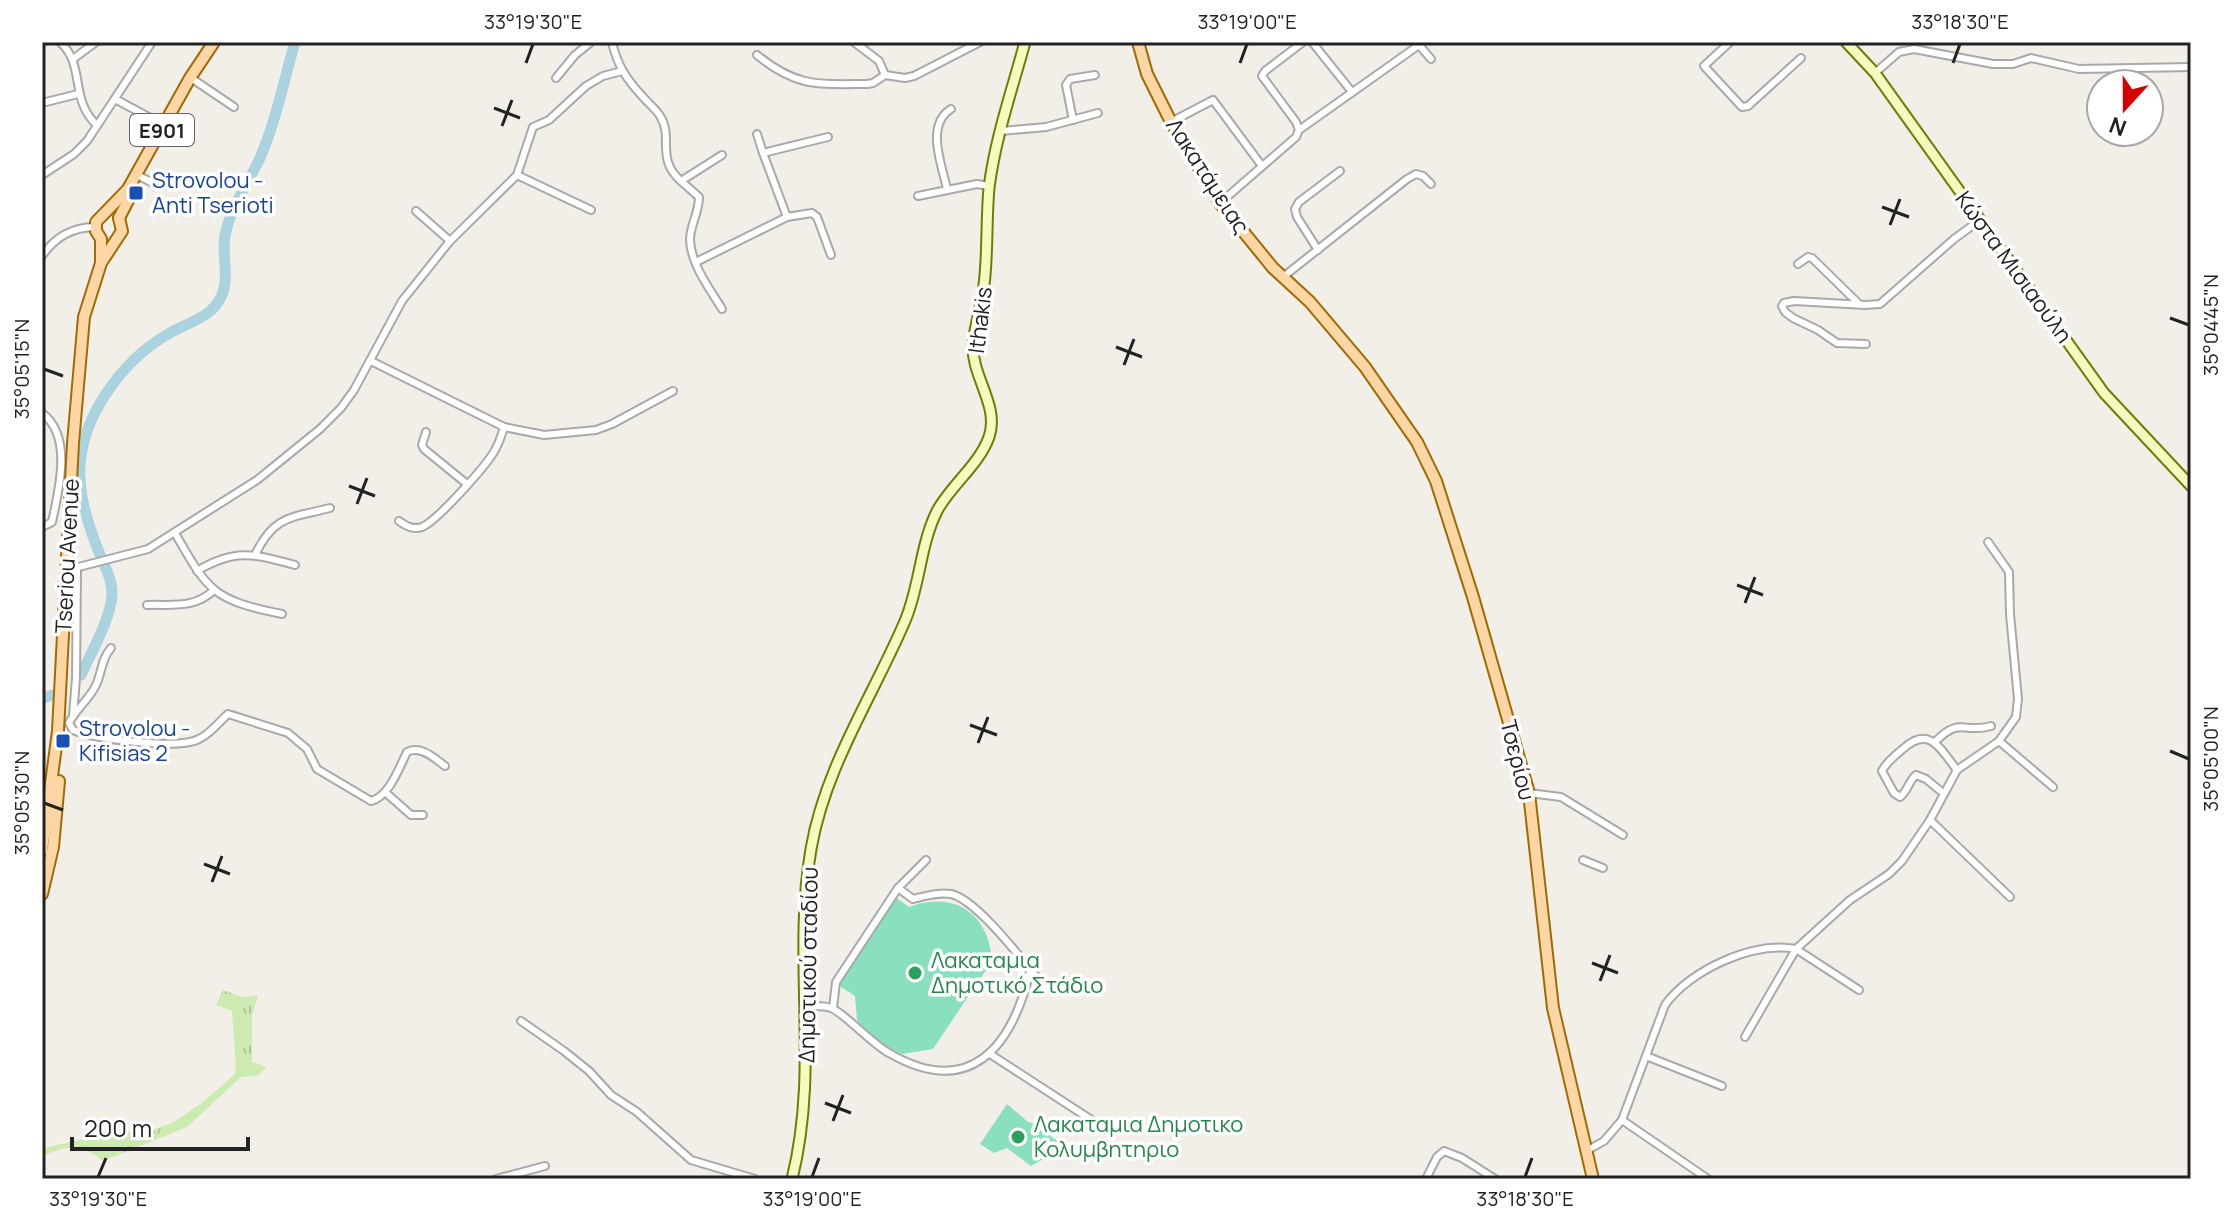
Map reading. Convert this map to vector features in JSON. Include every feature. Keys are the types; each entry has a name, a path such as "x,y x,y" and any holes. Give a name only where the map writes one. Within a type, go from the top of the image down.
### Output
{"main road":[{"name":"Ithakis","path":"882,669 907,618 928,534 938,510 980,454 993,420 977,378 973,344 986,268 989,186 1025,42"},
{"name":"Λακατάμειας","path":"1138,42 1148,75 1171,122 1220,203 1240,230 1328,322 1365,367"},
{"name":"Κώστα Μισιαούλη","path":"1846,42 1875,73 2104,393 2191,486"},
{"name":"E901","path":"101,239 95,227 98,219 128,189 214,43"},
{"name":"E901","path":"114,240 122,231 119,218 190,78 214,43"},
{"path":"106,214 119,218"},
{"path":"101,239 114,240"},
{"name":"Tseriou Avenue","path":"101,239 101,263"},
{"name":"Tseriou Avenue","path":"42,851 62,727 72,569 65,470 84,317 101,263 114,240"},
{"name":"Τσερίου","path":"1365,367 1417,442 1436,481 1529,793 1553,1008 1593,1179"},
{"name":"Δημοτικού σταδίου","path":"792,1179 799,1151 804,1104 807,1006 805,923 811,849 828,786 882,669"},
{"path":"42,894 57,807 62,727"}],"street":[{"path":"60,42 73,59 78,94 87,117 97,125"},
{"path":"73,59 96,42"},
{"path":"42,175 74,154 152,42"},
{"path":"556,78 575,55 591,42"},
{"path":"612,42 627,80 660,116 665,127 667,163 699,197 699,211 692,225 690,241 696,262 722,309"},
{"path":"854,42 879,61 885,75"},
{"path":"757,55 781,72 810,84 873,83 885,75 914,76 980,42"},
{"path":"1299,130 1262,76 1303,42"},
{"path":"1312,42 1352,92"},
{"path":"1730,42 1704,66 1742,107 1748,106 1801,58"},
{"path":"1220,203 1296,137 1299,130 1418,44 1431,59"},
{"path":"1875,73 1899,52 1914,49 1993,64 2013,64 2031,58 2079,69 2191,67"},
{"path":"73,716 76,687 72,569 148,549 257,480 320,429 341,408 371,361 402,301 450,241 517,175 533,127 549,120 586,86 603,76 622,71"},
{"path":"1073,120 1066,85 1070,79 1095,75"},
{"path":"194,80 234,107"},
{"path":"42,103 78,94"},
{"path":"115,99 166,127"},
{"path":"1171,122 1213,100 1262,166"},
{"path":"947,189 936,136 944,114 951,109"},
{"path":"1001,131 1046,127 1098,113"},
{"path":"757,134 787,217"},
{"path":"763,153 828,137"},
{"path":"681,181 722,155"},
{"path":"1318,250 1295,209 1299,202 1340,171"},
{"path":"1283,277 1407,179 1416,174 1431,184"},
{"path":"517,175 591,210"},
{"path":"141,177 159,186"},
{"path":"918,196 977,184 989,186"},
{"path":"416,211 450,241"},
{"path":"696,262 787,217 812,213 817,217 831,255"},
{"path":"1866,344 1837,343 1793,318 1782,306 1794,301 1880,304 1980,220"},
{"path":"42,256 63,234 95,227"},
{"path":"1798,264 1808,257 1812,258 1859,304"},
{"path":"371,361 504,427 544,435 596,430 673,391"},
{"path":"42,413 50,418 58,434 65,470 52,522 42,527"},
{"path":"399,521 410,528 420,527 432,520 496,450 504,427"},
{"path":"426,432 422,445 424,449 467,484"},
{"path":"255,555 275,525 288,518 330,508"},
{"path":"175,533 197,571 214,590 239,605 282,614"},
{"path":"1745,1037 1796,949 1850,900 1889,874 1902,861 1930,820 1957,770 1999,741 2016,717 2018,699 2009,572 1988,542"},
{"path":"197,571 226,556 255,555 295,565"},
{"path":"147,605 194,604 214,590"},
{"path":"111,648 104,656 97,683 84,705 62,727 108,740 185,743 200,739 228,714 239,716 253,724 288,733 307,749 317,769 371,801 385,792 407,752 413,749 423,750 445,766"},
{"path":"1935,742 1947,730 1963,725 1978,730 1991,726"},
{"path":"1943,793 1916,775 1900,797 1894,793 1882,771 1915,738 1935,742 1957,770"},
{"path":"1999,741 2053,787"},
{"path":"385,792 411,815 423,815"},
{"path":"1529,793 1561,797 1623,835"},
{"path":"1930,820 2010,897"},
{"path":"833,1008 836,982 898,888 926,860"},
{"path":"1583,860 1603,868"},
{"path":"898,888 913,899 934,893 952,895 971,903 1045,987"},
{"path":"1586,1151 1604,1141 1622,1120 1665,1005 1674,992 1726,958 1785,947 1796,949 1859,990"},
{"path":"807,1006 833,1008 857,1031 889,1054 920,1066 957,1072 990,1054 1005,1036 1017,1014 1030,971"},
{"path":"521,1021 589,1071 611,1095 637,1112 691,1160 733,1176 755,1179"},
{"path":"990,1054 1107,1130"},
{"path":"1646,1056 1722,1086"},
{"path":"1622,1120 1708,1179"},
{"path":"1426,1179 1437,1157 1444,1151 1462,1158 1495,1179"},
{"path":"496,1179 545,1166"},
{"path":"1684,1179 1691,1169"}],"green space":[{"name":"Λακαταμια Δημοτικό Στάδιο","path":"895,897 909,907 925,902 941,902 966,910 984,930 992,961 933,1049 902,1054 874,1040 857,1020 855,996 838,985"},
{"path":"223,990 242,997 258,995 252,1015 252,1062 267,1067 257,1076 241,1077 187,1127 103,1161 82,1149 61,1149 45,1155 42,1166 42,1150 48,1147 110,1133 153,1130 172,1123 234,1075 232,1011 216,1005"},
{"name":"Λακαταμια Δημοτικο Κολυμβητηριο","path":"1007,1104 1028,1122 1045,1127 1043,1131 1065,1146 1031,1166 1007,1148 994,1153 980,1144"}],"waterway":[{"path":"81,675 104,626 112,596 110,579 93,537 80,485 81,458 88,428 116,380 141,353 206,314 218,303 225,280 224,242 228,225 266,144 295,42"},
{"path":"42,699 52,695"}],"place":[{"name":"Strovolou - Anti Tserioti","path":"136,193"},
{"name":"Strovolou - Kifisias 2","path":"63,741"},
{"name":"Λακαταμια Δημοτικό Στάδιο","path":"915,973"},
{"name":"Λακαταμια Δημοτικο Κολυμβητηριο","path":"1018,1137"}]}
